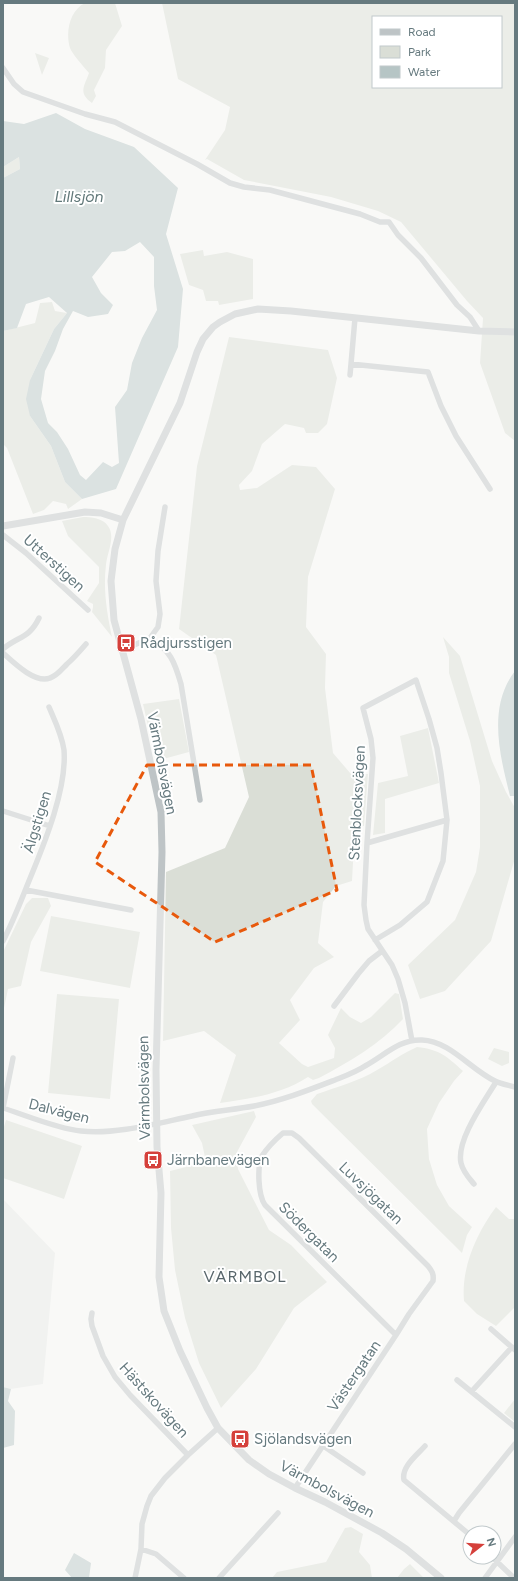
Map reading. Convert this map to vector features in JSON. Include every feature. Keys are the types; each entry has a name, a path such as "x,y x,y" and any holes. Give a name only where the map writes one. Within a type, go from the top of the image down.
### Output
{"street":[{"path":"3,68 14,84 23,92 85,114 116,122 230,183 244,187 270,190 360,214 380,222 389,222 398,235 425,263 457,305 470,317 479,331"},
{"name":"Värmbolsvägen","path":"441,1578 406,1549 382,1533 269,1474 249,1460 218,1428 191,1375 171,1331 164,1311 159,1277 161,1193 156,1070 162,852 160,812 141,719 114,620 111,581 115,549 123,520 180,403 197,352 203,339 213,327 234,314 258,309 291,311 479,331 515,332"},
{"path":"350,375 355,318"},
{"path":"351,364 428,372 441,406 456,436 490,489"},
{"path":"123,650 150,638 158,627 160,621 156,580 158,551 166,507"},
{"path":"3,526 84,512 101,513 123,520"},
{"name":"Utterstigen","path":"3,535 26,553 88,610"},
{"path":"3,649 30,632 39,618"},
{"path":"150,638 163,646 173,661 179,676 200,800"},
{"path":"3,653 32,675 49,679 61,671 86,644"},
{"name":"Stenblocksvägen","path":"375,940 400,925 427,902 443,860 447,820 437,748 416,680 363,708 371,739 373,758 367,843 365,914 368,928 375,940 382,951 392,965 398,979 405,1003 412,1041"},
{"name":"Älgstigen","path":"3,940 26,890 50,826 58,796 64,760 62,741 49,708"},
{"path":"3,811 50,826"},
{"path":"367,843 447,820"},
{"path":"26,890 131,910"},
{"path":"334,1006 369,961 382,951"},
{"path":"157,1124 193,1116 254,1106 316,1087 351,1073 369,1064 395,1047 412,1041 423,1040 437,1044 496,1082 515,1087"},
{"path":"3,1108 13,1058"},
{"path":"474,1184 463,1169 460,1156 461,1148 473,1121 496,1082"},
{"name":"Dalvägen","path":"3,1108 80,1131 103,1131 157,1124"},
{"name":"Luvsjögatan","path":"286,1133 292,1133 298,1138 377,1215 428,1266 433,1273 434,1278"},
{"name":"Södergatan","path":"286,1133 279,1137 261,1158 261,1199 265,1205 339,1280 396,1335"},
{"name":"Västergatan","path":"295,1488 322,1445 434,1278"},
{"name":"Hästskovägen","path":"92,1313 92,1326 103,1356 115,1377 130,1395 188,1455"},
{"path":"472,1391 514,1349 491,1329"},
{"path":"457,1380 515,1427"},
{"path":"135,1578 141,1549 142,1524 151,1496 165,1478 218,1428"},
{"path":"454,1522 459,1513 515,1444"},
{"path":"322,1445 363,1473"},
{"path":"425,1446 404,1469 404,1480 462,1528"},
{"path":"219,1578 278,1514"},
{"path":"502,1555 515,1537"},
{"path":"141,1549 156,1554 184,1578"},
{"path":"486,1578 495,1565"},
{"path":"500,1565 514,1578"}],"highlighted area":[{"path":"147,765 311,765 337,890 215,942 95,862"}],"shaded area":[{"path":"3,1199 55,1253 43,1384 11,1389 3,1387"}],"green space":[{"path":"85,3 115,3 122,26 106,50 105,68 94,90 96,96 92,103 85,96 83,90 89,73 71,51 68,35 72,16 80,6"},
{"path":"162,3 515,3 515,441 505,433 480,363 483,318 401,222 378,211 331,197 244,180 207,159 205,160 225,130 230,107 178,79"},
{"path":"35,53 49,58 42,75"},
{"path":"19,157 20,169 3,178 3,167"},
{"path":"203,250 204,256 227,252 253,259 253,299 219,305 218,301 206,301 203,290 189,285 180,254"},
{"path":"52,302 55,311 67,313 54,329 30,380 30,416 51,446 65,482 82,499 68,509 66,504 53,501 44,510 33,514 7,448 3,444 3,331 35,323 40,303"},
{"path":"229,337 328,350 337,378 327,424 318,433 306,433 304,428 285,424 262,444 252,471 239,485 240,490 257,488 292,465 316,467 335,489 308,577 306,627 326,654 325,688 333,753 351,774 368,774 364,826 355,827 352,881 336,886 323,902 318,943 334,957 314,968 290,1000 300,1020 279,1043 302,1064 308,1067 334,1058 335,1048 328,1035 341,1008 350,1017 361,1023 371,1017 395,993 399,994 403,1019 384,1037 353,1059 319,1078 313,1080 308,1077 277,1092 220,1103 236,1055 204,1031 163,1041 166,872 225,848 249,797 216,655 179,629 197,466"},
{"path":"83,517 103,521 110,530 111,540 106,565 105,592 112,637 92,612 93,604 87,601 99,583 99,567 68,536 62,521"},
{"path":"443,637 460,656 492,761 515,808 515,858 491,941 445,991 420,999 408,965 455,920 476,872 480,847 480,786 470,741 449,673 449,657"},
{"path":"179,699 189,752 156,761 143,704"},
{"path":"428,728 439,783 385,799 385,833 373,835 378,783 408,776 400,736"},
{"path":"32,898 48,898 51,906 31,942 21,986 8,989 3,1013 3,952 26,904"},
{"path":"51,916 140,932 130,988 40,971"},
{"path":"57,994 119,999 110,1099 48,1093"},
{"path":"417,1047 443,1054 463,1071 439,1103 427,1129 429,1159 437,1185 449,1206 472,1227 467,1235 462,1253 312,1104 311,1101 317,1094 348,1084 363,1077"},
{"path":"494,1048 509,1052 509,1063 502,1066 488,1059"},
{"path":"254,1111 256,1117 237,1152 238,1169 269,1230 291,1245 327,1282 294,1308 256,1369 221,1408 199,1363 185,1318 175,1270 171,1228 170,1171 206,1162 202,1143 192,1125"},
{"path":"6,1120 82,1146 64,1199 3,1178 3,1130"},
{"path":"496,1207 509,1219 515,1219 515,1308 496,1326 477,1314 464,1301 464,1289 465,1276 471,1252 482,1228"},
{"path":"515,1399 515,1422 504,1413"},
{"path":"351,1527 363,1534 359,1552 370,1565 372,1578 272,1578 277,1572 326,1562 345,1528"},
{"path":"410,1564 424,1578 397,1578"}],"water":[{"name":"Lillsjön","path":"56,113 85,129 134,147 178,188 166,234 183,289 178,347 116,489 82,499 65,482 51,446 30,416 26,399 30,380 54,329 67,313 49,297 26,304 17,328 3,331 3,178 20,169 19,157 3,167 3,121 24,124","holes":["140,242 154,257 154,286 157,310 142,338 132,363 127,390 115,407 119,463 112,467 103,462 86,480 80,475 68,449 57,432 48,423 41,399 45,371 55,351 63,329 73,311 88,317 108,314 113,305 101,293 92,277 112,252 125,251"]},
{"path":"515,671 515,796 510,796 500,748 498,716 506,685"},
{"path":"3,1387 11,1389 8,1401 15,1411 14,1445 3,1448"},
{"path":"74,1553 91,1563 89,1578 72,1578 65,1570"}],"place":[{"name":"Rådjursstigen","path":"126,643"},
{"name":"Järnbanevägen","path":"153,1160"},
{"name":"Sjölandsvägen","path":"240,1439"}],"district":[{"name":"VÄRMBOL","path":"245,1276"}]}
